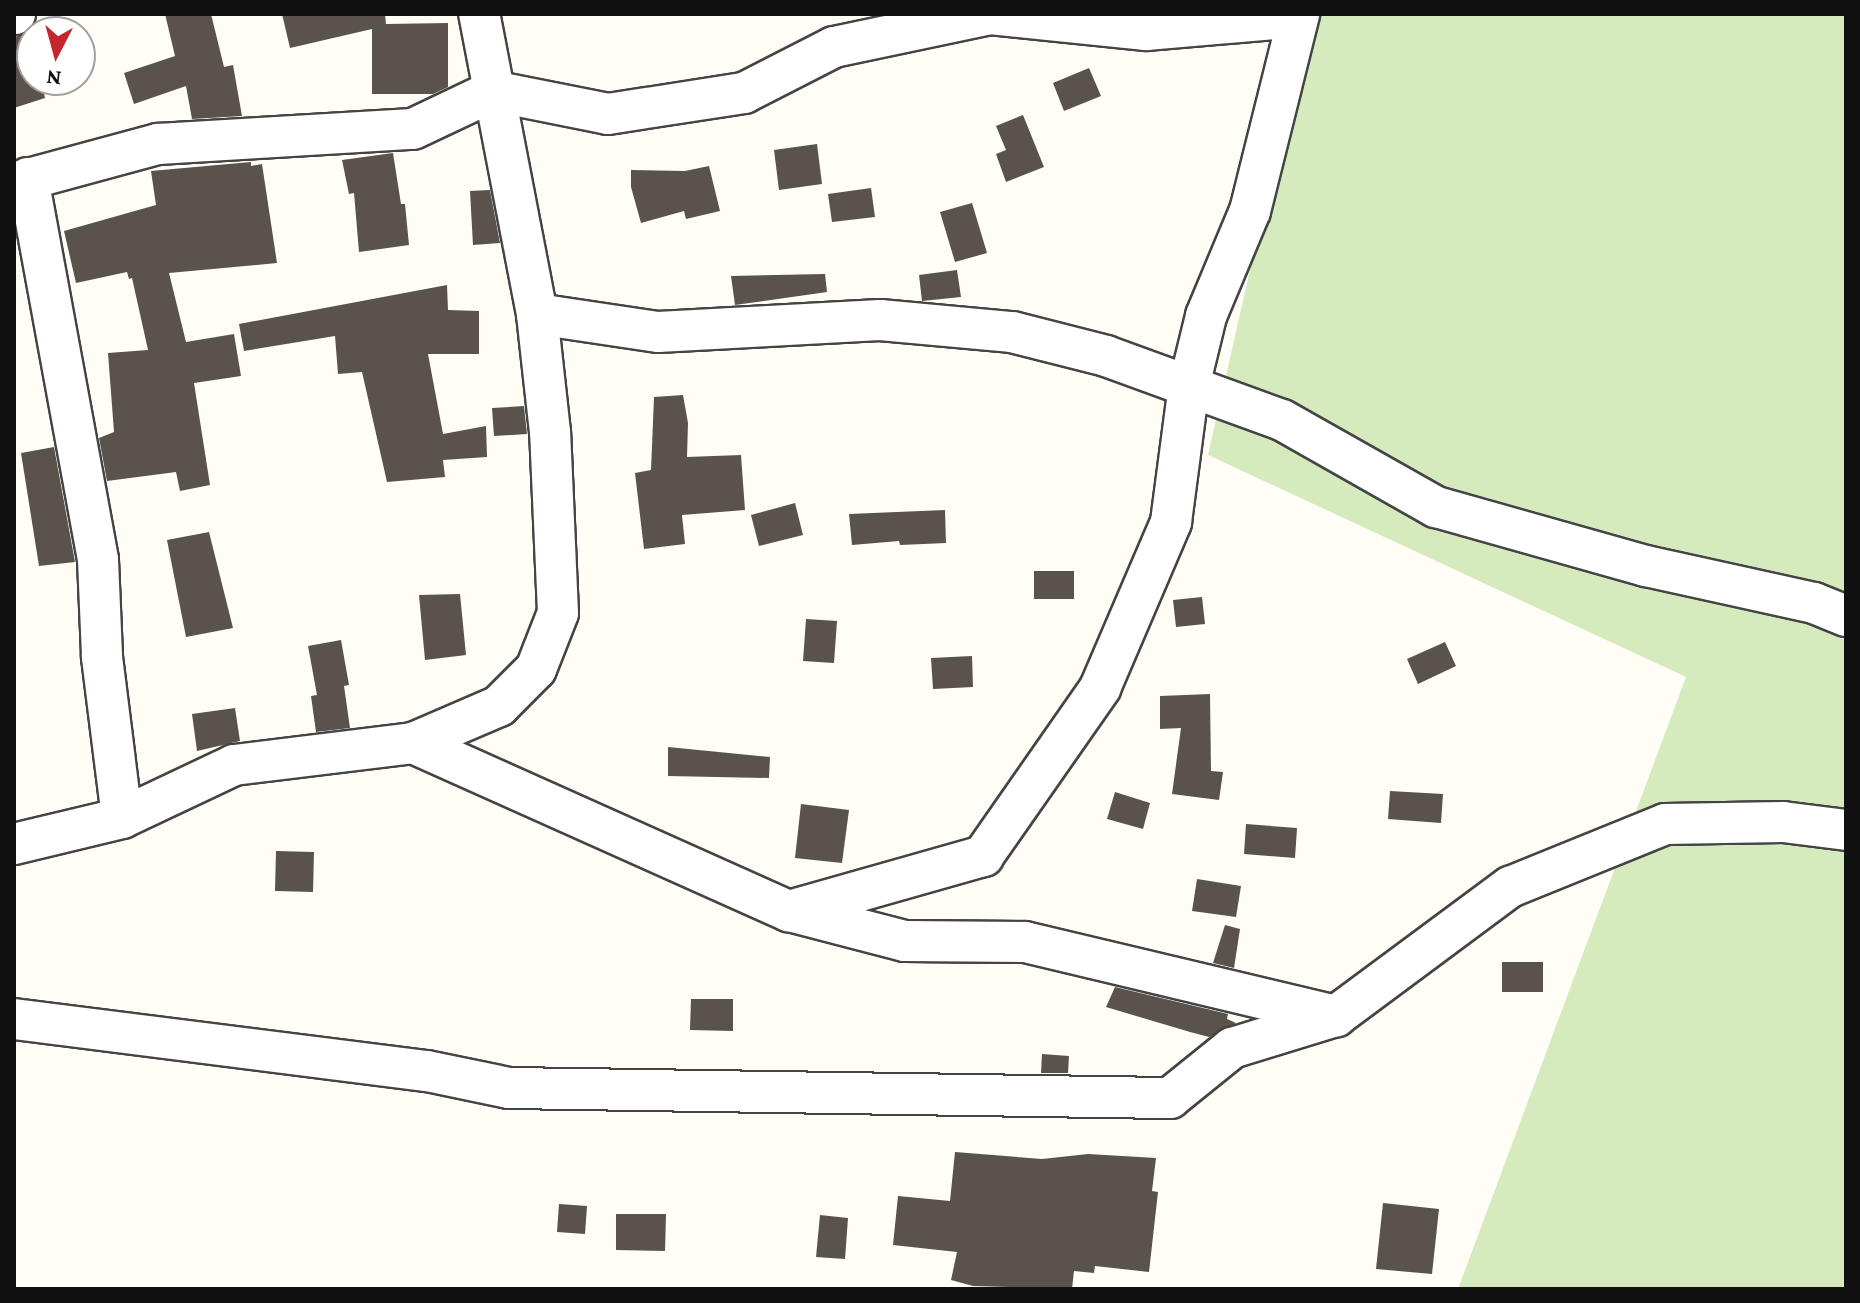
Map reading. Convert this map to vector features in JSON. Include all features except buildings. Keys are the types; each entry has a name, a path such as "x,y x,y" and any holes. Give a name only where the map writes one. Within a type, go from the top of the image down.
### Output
{"street":[{"path":"122,818 102,657 98,560 21,181 158,144 413,129 493,91 608,114 744,93 834,47 990,14 1146,30 1298,16 1250,211 1206,316 1189,386 1171,522 1100,688 983,856 789,911"},
{"path":"14,844 122,818 234,765 413,743 499,706 536,669 558,613 550,432 537,314 479,15"},
{"path":"537,314 658,332 880,320 1012,332 1106,356 1282,420 1436,507 1646,566 1814,603 1846,616"},
{"path":"413,743 789,911 905,941 1025,942 1336,1016"},
{"path":"1783,822 1846,810"},
{"path":"14,1019 427,1071 509,1088 1170,1098 1232,1048 1336,1016 1510,887 1665,824 1783,822 1846,830"}],"green space":[{"path":"1308,14 1846,14 1846,1289 1458,1289 1686,677 1208,455"}]}
